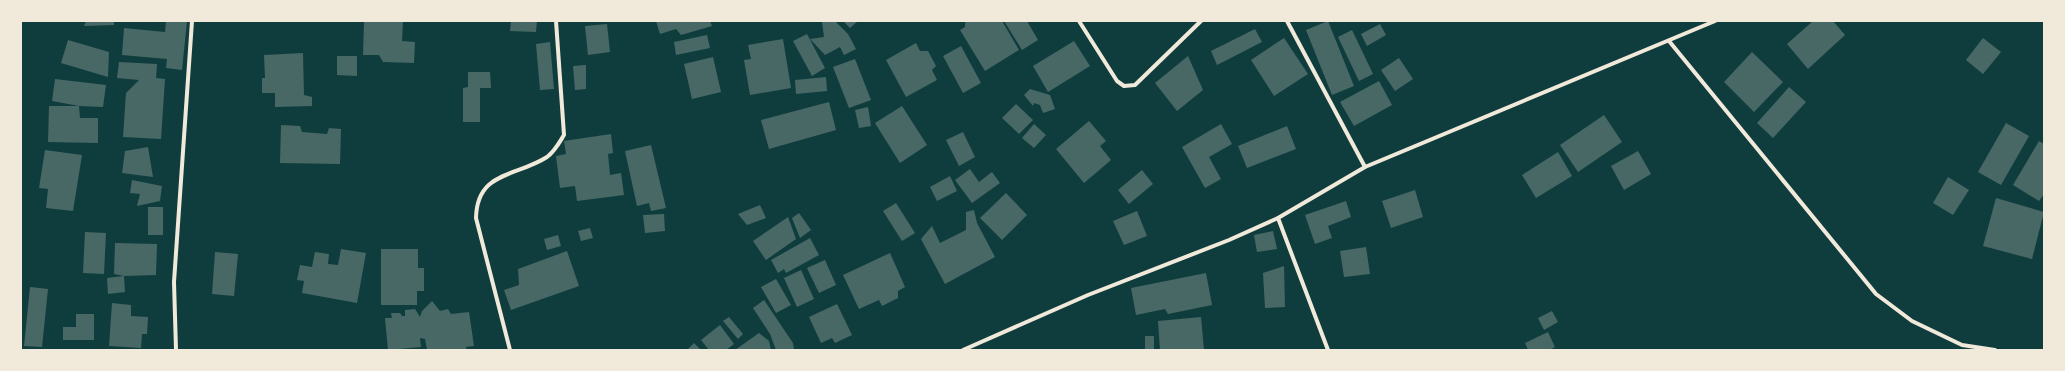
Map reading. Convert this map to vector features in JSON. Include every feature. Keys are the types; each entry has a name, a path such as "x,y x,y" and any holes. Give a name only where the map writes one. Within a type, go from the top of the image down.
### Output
{"street":[{"path":"176,350 174,282 192,21"},
{"path":"510,350 476,218 476,206 486,186 495,180 546,157 558,146 564,135 556,21"},
{"path":"1079,21 1116,80 1124,86 1135,85 1201,21"},
{"path":"1287,21 1365,167"},
{"path":"963,350 1088,295 1229,240 1278,218 1365,167 1715,21"},
{"path":"1668,41 1876,294 1912,321 1962,345 1995,350"},
{"path":"1278,218 1328,350"}],"building":[{"path":"86,21 114,21 114,25 84,26"},
{"path":"166,21 187,21 182,70 166,68 167,59 122,55 124,28 165,32"},
{"path":"364,21 403,21 402,41 415,42 414,63 383,62 379,55 363,55"},
{"path":"511,21 537,21 536,32 510,31"},
{"path":"656,21 710,21 712,26 681,35 676,29 660,34"},
{"path":"835,21 848,34 856,49 844,55 840,47 825,55 810,39 824,37 822,22"},
{"path":"843,21 858,21 850,28"},
{"path":"967,21 1002,21 1019,50 985,71 960,30 965,27 965,23"},
{"path":"1004,21 1027,21 1038,40 1022,50"},
{"path":"1328,21 1354,86 1332,95 1306,30"},
{"path":"1813,21 1833,21 1845,35 1808,69 1787,44"},
{"path":"607,24 610,52 588,55 585,26"},
{"path":"1380,24 1386,35 1367,46 1361,34"},
{"path":"1255,29 1262,42 1217,65 1211,51"},
{"path":"1352,30 1373,74 1359,81 1338,37"},
{"path":"807,34 825,68 812,76 793,41"},
{"path":"707,35 710,48 676,55 674,42"},
{"path":"1284,38 1308,74 1274,96 1251,60"},
{"path":"1983,38 2001,52 1983,74 1966,60"},
{"path":"783,39 791,88 750,95 744,60 751,59 748,45"},
{"path":"68,40 109,52 108,77 61,63"},
{"path":"1074,41 1090,66 1048,92 1033,66"},
{"path":"550,42 554,89 540,90 536,44"},
{"path":"916,43 920,51 928,51 936,66 932,70 937,80 906,97 886,60"},
{"path":"961,46 981,83 963,93 943,56"},
{"path":"1752,52 1783,82 1754,112 1724,82"},
{"path":"303,53 304,95 312,97 312,106 275,107 275,93 262,93 262,78 265,78 264,55"},
{"path":"337,56 357,56 357,76 337,75"},
{"path":"1188,56 1203,90 1177,111 1155,83"},
{"path":"713,57 721,92 692,99 684,64"},
{"path":"1399,58 1413,79 1395,91 1381,70"},
{"path":"855,59 871,100 849,108 833,67"},
{"path":"119,62 157,64 156,78 165,79 161,139 123,137 126,93 139,80 117,78"},
{"path":"586,65 586,89 575,90 573,66"},
{"path":"468,72 490,72 491,88 480,88 480,122 463,122 463,88 468,87"},
{"path":"826,77 827,91 796,94 795,80"},
{"path":"55,79 106,85 103,107 79,106 52,101"},
{"path":"1379,81 1392,105 1354,126 1340,102"},
{"path":"1789,87 1806,102 1773,138 1757,123"},
{"path":"1030,89 1050,95 1055,109 1043,113 1040,105 1034,103 1033,106 1024,95"},
{"path":"829,102 836,130 769,149 761,120"},
{"path":"1016,104 1033,120 1019,134 1002,118"},
{"path":"49,106 79,106 80,118 98,118 98,143 48,142"},
{"path":"902,106 927,145 900,163 875,123"},
{"path":"868,107 871,126 859,128 855,110"},
{"path":"1604,115 1622,142 1578,172 1560,145"},
{"path":"1089,121 1106,141 1100,146 1111,160 1084,183 1056,149"},
{"path":"2006,123 2029,136 2001,185 1978,172"},
{"path":"1034,124 1046,135 1034,148 1022,138"},
{"path":"1221,124 1232,144 1209,157 1221,179 1205,188 1182,147"},
{"path":"281,125 300,126 302,132 327,134 329,128 341,129 340,164 280,163"},
{"path":"1287,126 1296,149 1247,168 1238,146"},
{"path":"963,132 975,157 959,166 946,140"},
{"path":"611,134 613,153 608,154 610,175 621,173 624,195 577,201 575,186 560,188 556,156 566,154 564,141"},
{"path":"2039,141 2044,144 2044,194 2039,201 2013,185"},
{"path":"651,145 666,208 651,211 649,203 637,206 625,151"},
{"path":"148,147 153,177 122,173 125,151"},
{"path":"45,150 82,155 73,211 46,208 48,189 39,188"},
{"path":"1638,151 1651,174 1624,190 1611,166"},
{"path":"1558,152 1572,176 1536,198 1522,175"},
{"path":"970,169 979,182 992,172 1000,183 972,203 955,180"},
{"path":"1142,170 1153,184 1129,204 1118,190"},
{"path":"950,176 957,191 937,201 930,187"},
{"path":"1948,177 1969,190 1953,215 1933,203"},
{"path":"132,180 162,186 160,201 137,206 140,194 130,193"},
{"path":"1415,190 1423,217 1391,228 1382,201"},
{"path":"1006,193 1027,215 1002,240 980,218"},
{"path":"1996,198 2044,212 2032,259 1983,246"},
{"path":"1346,201 1351,217 1328,226 1332,238 1315,244 1305,215"},
{"path":"896,203 915,233 902,241 883,211"},
{"path":"760,205 766,218 747,225 738,214"},
{"path":"148,207 163,207 163,235 148,235"},
{"path":"974,210 977,223 995,257 945,284 921,239 932,226 940,243 966,230 966,212"},
{"path":"1137,211 1147,236 1124,245 1113,221"},
{"path":"799,213 811,230 800,238 792,218"},
{"path":"664,214 665,231 645,233 643,215"},
{"path":"788,217 796,239 766,260 753,241"},
{"path":"590,228 593,238 581,241 578,231"},
{"path":"1273,231 1277,249 1257,252 1254,235"},
{"path":"85,232 106,233 104,274 83,273"},
{"path":"558,235 561,246 547,250 544,239"},
{"path":"810,238 819,255 786,273 784,269 778,273 771,260"},
{"path":"115,243 157,244 156,275 124,276 114,274"},
{"path":"1366,247 1370,274 1344,277 1340,251"},
{"path":"341,249 366,253 357,303 302,293 304,281 297,280 300,265 312,267 315,252 329,254 328,264 338,265"},
{"path":"381,249 418,249 418,268 424,268 424,291 417,291 417,305 381,305"},
{"path":"567,251 579,286 511,310 504,290 519,285 518,269"},
{"path":"215,252 238,254 234,296 212,294"},
{"path":"890,253 905,287 898,291 898,298 882,306 879,300 859,309 843,275"},
{"path":"825,260 836,285 819,293 807,268"},
{"path":"1284,266 1285,307 1265,308 1263,273"},
{"path":"801,270 814,299 797,307 784,278"},
{"path":"1206,273 1212,305 1168,314 1165,309 1136,315 1131,288"},
{"path":"124,276 125,292 108,294 107,278"},
{"path":"776,279 791,305 776,313 761,287"},
{"path":"30,287 48,289 42,347 24,346"},
{"path":"764,300 793,343 794,350 776,350 770,334 753,308"},
{"path":"432,301 440,311 448,309 451,314 469,312 474,346 466,347 467,350 427,350 425,339 420,338 421,347 388,350 385,318 392,318 391,313 400,313 402,316 405,316 405,310 415,309 420,317 422,311"},
{"path":"112,303 131,305 131,316 148,317 147,334 142,334 141,348 109,346"},
{"path":"837,304 852,335 835,343 832,338 821,343 809,317"},
{"path":"1552,311 1558,322 1544,330 1538,318"},
{"path":"76,314 94,314 94,340 63,340 63,327 76,327"},
{"path":"729,317 743,334 738,339 723,321"},
{"path":"1201,317 1204,350 1160,350 1158,321"},
{"path":"720,325 734,344 726,350 709,350 701,340"},
{"path":"1548,332 1555,347 1549,350 1528,350 1525,343"},
{"path":"759,333 769,341 771,350 735,350"},
{"path":"1145,336 1154,336 1154,350 1145,350"},
{"path":"694,343 701,350 687,350"}]}
